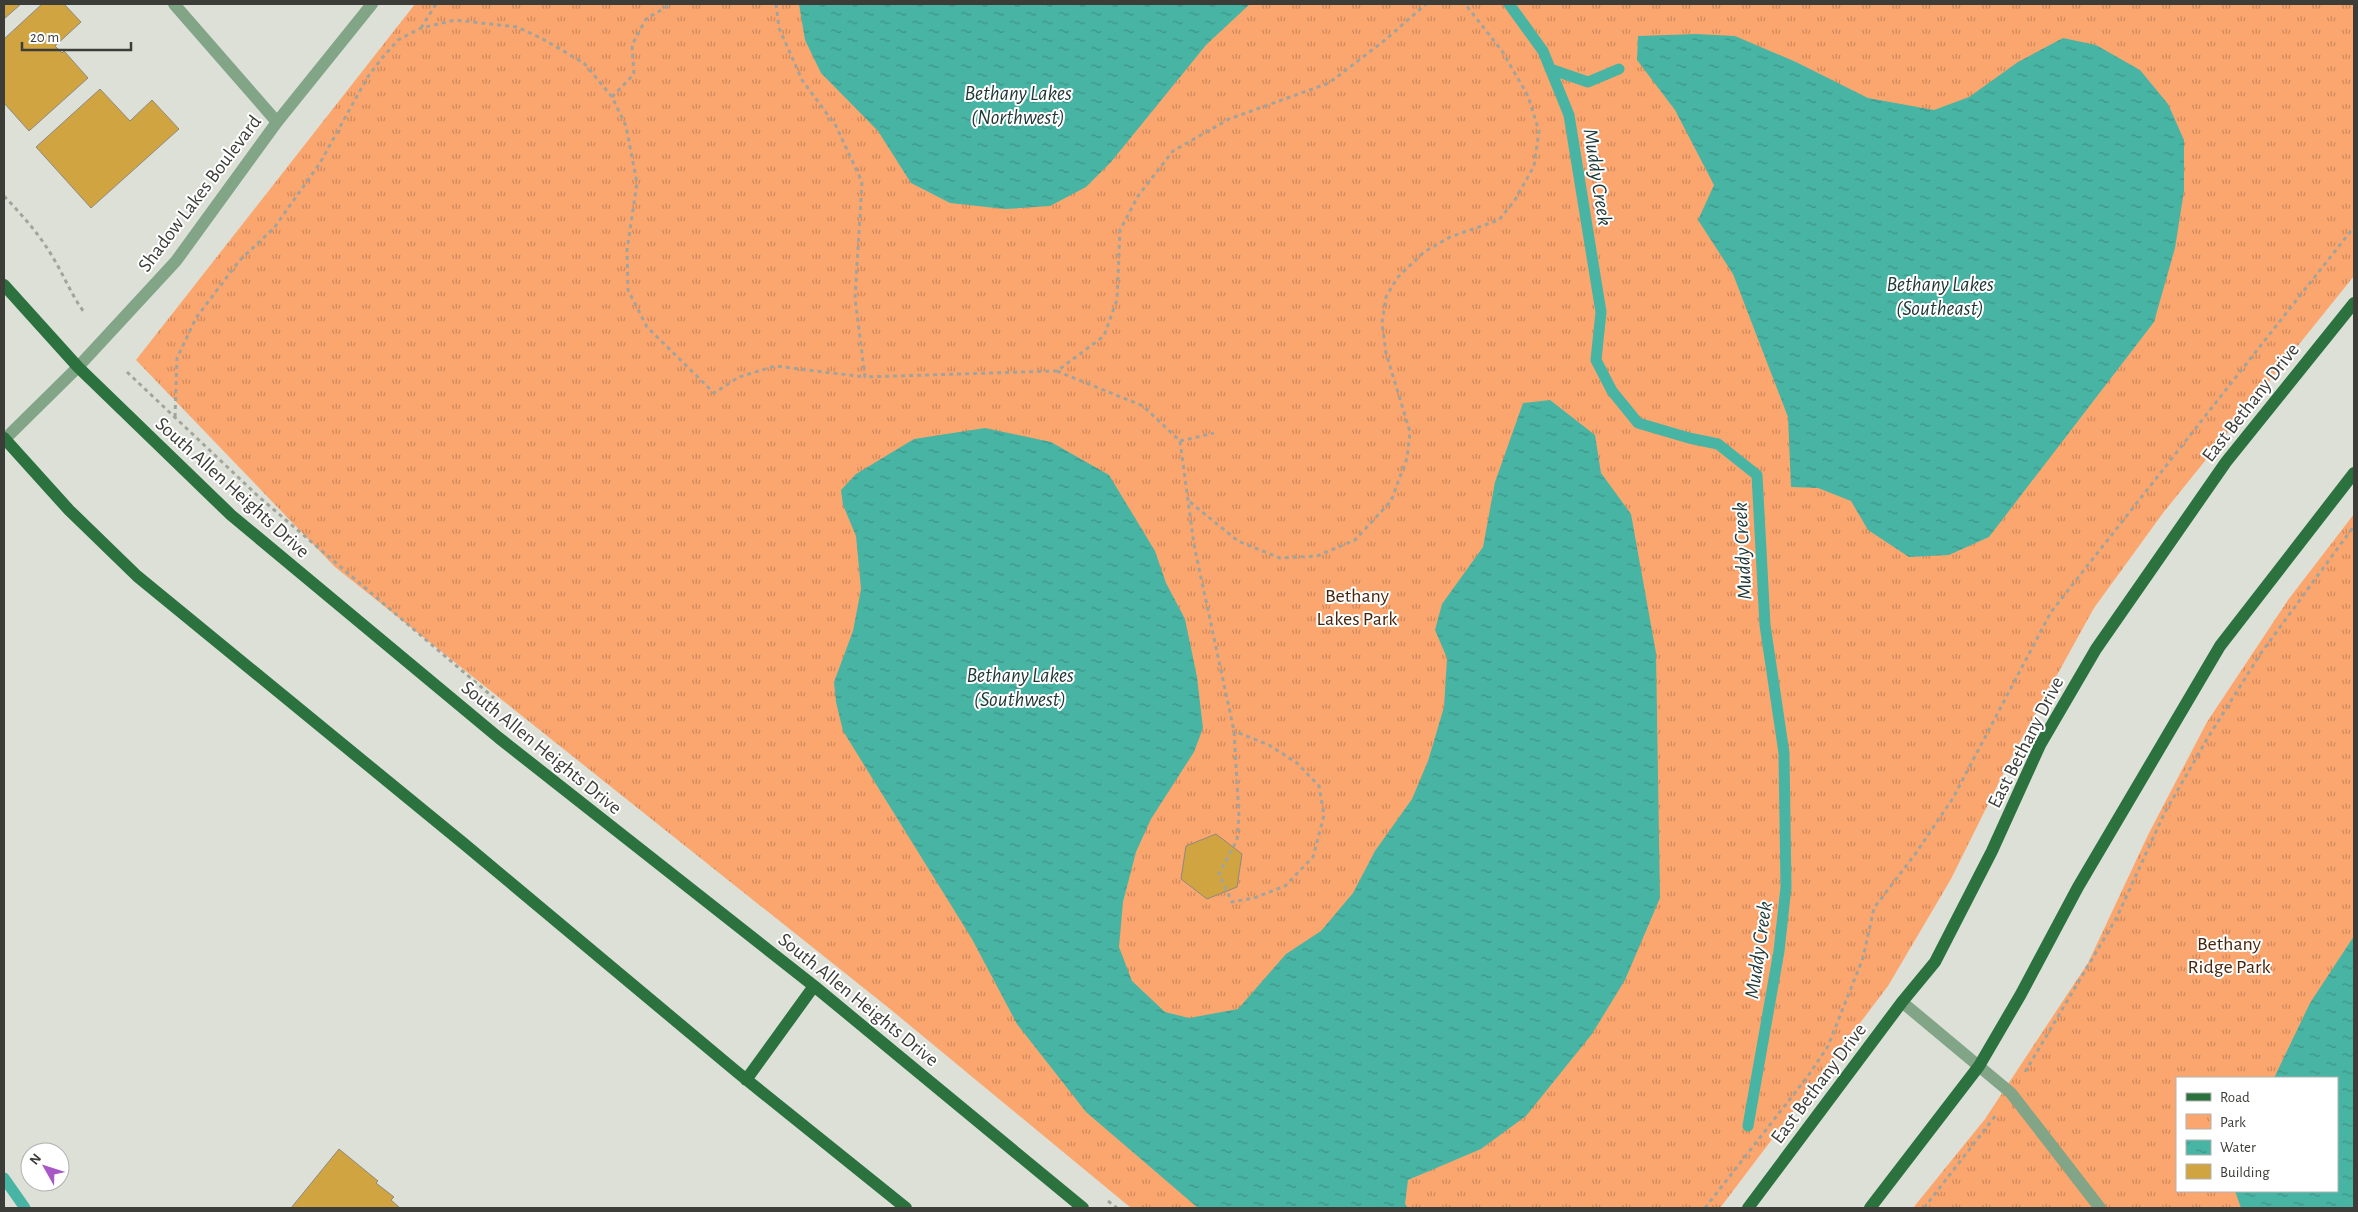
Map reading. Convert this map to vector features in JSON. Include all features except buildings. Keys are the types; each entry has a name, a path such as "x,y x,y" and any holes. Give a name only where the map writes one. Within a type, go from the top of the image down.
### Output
{"main road":[{"name":"South Allen Heights Drive","path":"4,285 78,367 230,515 528,762 814,986 1083,1208"},
{"name":"East Bethany Drive","path":"1748,1208 1934,962 1992,851 2040,745 2096,649 2226,462 2354,303"},
{"path":"4,439 69,510 137,576 463,843 746,1080 906,1208"},
{"path":"1870,1208 1979,1066 2021,994 2078,887 2220,646 2354,472"},
{"path":"746,1080 814,986"}],"street":[{"path":"174,4 278,122"},
{"name":"Shadow Lakes Boulevard","path":"4,439 78,367 176,261 278,122 372,4"},
{"path":"1902,1002 2011,1093 2100,1208"}],"path":[{"path":"421,28 436,4"},
{"path":"612,97 634,74 632,45 646,19 671,4"},
{"path":"776,4 779,28 802,80 836,126 862,182 856,298 865,377"},
{"path":"1057,371 1104,336 1117,300 1120,230 1138,196 1173,151 1229,119 1329,83 1385,40 1426,4"},
{"path":"1190,502 1238,541 1280,558 1317,556 1355,540 1391,501 1407,458 1410,432 1386,353 1382,323 1386,297 1397,278 1424,252 1450,237 1499,220 1516,200 1534,166 1539,131 1528,96 1502,51 1465,4"},
{"path":"175,417 177,358 196,318 239,261 274,228 320,163 367,78 398,40 421,28 456,20 517,27 584,64 612,97 626,126 637,184 626,250 628,290 647,328 714,393 739,377 775,366 865,377 1057,371 1143,406 1180,441 1190,502 1194,546 1234,731 1239,816 1237,840 1219,874 1232,902 1254,898 1285,886 1313,857 1324,816 1319,786 1297,763 1270,745 1234,731"},
{"path":"4,196 34,229 55,261 71,294 84,312"},
{"path":"1705,1208 1808,1076 1828,1046 1863,958 1874,908 1916,853 1953,798 2051,612 2354,227"},
{"path":"127,372 259,497 500,703"},
{"path":"1180,441 1214,433"},
{"path":"1924,1208 1983,1133 2034,1059 2117,917 2164,814 2207,739 2261,654 2354,526"},
{"path":"1102,1196 1117,1208"}],"green space":[{"name":"Bethany Lakes Park","path":"415,4 2354,4 2354,276 2163,513 2094,608 2010,760 1951,879 1888,986 1720,1208 1131,1208 890,1009 335,567 136,360"},
{"name":"Bethany Ridge Park","path":"2354,514 2354,1208 1913,1208 1985,1119 2088,963 2149,833 2207,722 2288,600"}],"water":[{"name":"Bethany Lakes (Northwest)","path":"799,4 1250,4 1206,45 1111,162 1086,187 1050,206 1005,209 950,203 911,183 878,131 821,73 805,40"},
{"name":"Bethany Lakes (Southeast)","path":"1696,34 1735,36 1796,62 1868,98 1934,110 1969,97 2018,62 2063,38 2096,45 2140,70 2168,104 2184,140 2184,191 2175,248 2154,322 1989,537 1949,555 1909,557 1868,530 1851,501 1818,488 1791,487 1788,417 1733,274 1698,220 1714,185 1675,110 1637,60 1638,36"},
{"name":"Bethany Lakes (Southwest)","path":"1550,400 1595,435 1601,473 1631,514 1656,653 1660,898 1625,980 1592,1034 1526,1116 1481,1149 1408,1180 1405,1204 1408,1208 1198,1208 1086,1112 1017,1024 972,939 843,731 836,702 834,682 853,631 861,589 856,536 843,505 841,490 856,474 914,439 985,428 1051,442 1109,475 1155,551 1166,583 1185,619 1197,677 1203,728 1194,752 1151,819 1136,852 1123,902 1119,947 1132,981 1165,1012 1189,1018 1238,1009 1286,954 1321,931 1353,893 1375,851 1412,799 1428,761 1444,707 1447,658 1435,630 1442,604 1483,547 1495,482 1523,403"},
{"path":"2354,936 2354,1208 2241,1208 2235,1192 2338,1192 2338,1077 2274,1077 2310,1003"}],"waterway":[{"name":"Muddy Creek","path":"1509,4 1543,51 1569,115 1601,312 1596,360 1612,391 1638,423 1689,438 1718,444 1757,475 1765,625 1784,753 1786,887 1779,951 1748,1126"},
{"name":"Muddy Creek","path":"1550,69 1588,82 1619,69"},
{"path":"4,1178 25,1208"}]}
